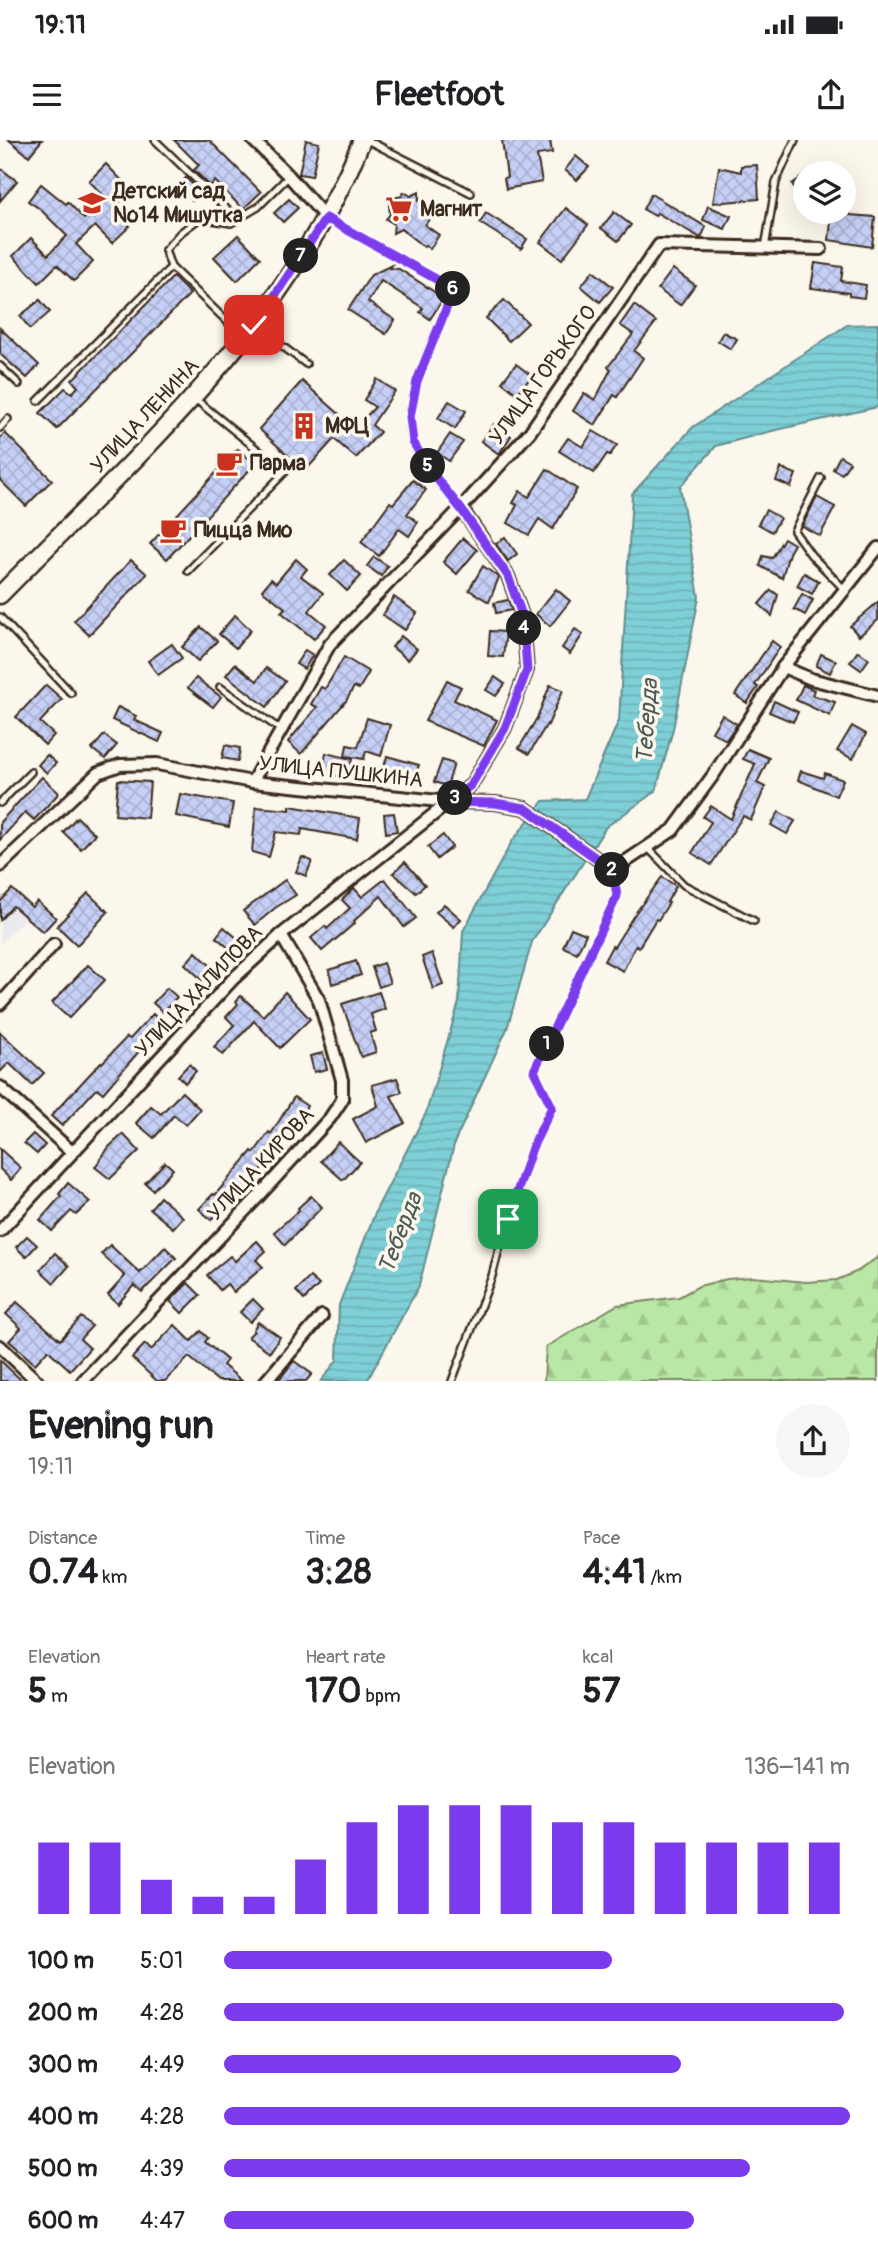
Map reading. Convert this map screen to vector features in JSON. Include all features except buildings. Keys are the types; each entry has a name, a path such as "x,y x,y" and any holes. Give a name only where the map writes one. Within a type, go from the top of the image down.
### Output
{"main road":[{"name":"УЛИЦА ЛЕНИНА","path":"0,595 194,398 249,331 326,218 364,140"}],"street":[{"path":"254,140 326,218"},
{"name":"УЛИЦА ГОРЬКОГО","path":"252,782 330,644 461,509 530,432 659,245 821,249"},
{"name":"УЛИЦА ХАЛИЛОВА","path":"0,1231 233,979 281,935 471,785 505,728 527,670 523,618 508,576 461,509"},
{"path":"613,870 673,830 714,774 783,667 878,548"},
{"path":"783,667 811,680 878,696"},
{"name":"УЛИЦА ПУШКИНА","path":"0,867 97,774 120,765 157,764 252,782 449,802 495,803 525,808 613,870"},
{"name":"УЛИЦА КИРОВА","path":"83,1381 257,1198 330,1118 342,1100 342,1080 319,1000 281,935"},
{"path":"0,1004 54,944"},
{"path":"0,1087 72,1152"},
{"path":"266,1381 322,1316"},
{"path":"0,1346 37,1381"}],"lane":[{"path":"155,140 237,219"},
{"path":"364,140 471,193"},
{"path":"765,248 776,182 795,140"},
{"path":"289,176 257,207 231,223 200,218 180,233 165,250 171,267 249,331 306,364"},
{"path":"326,218 454,289 417,381 410,417 413,442 429,469 461,509"},
{"path":"38,401 171,267"},
{"path":"0,366 19,384"},
{"path":"188,571 285,472 194,398"},
{"path":"0,428 8,419"},
{"path":"821,478 794,531 811,555 844,589"},
{"path":"0,617 71,693"},
{"path":"220,687 282,730"},
{"path":"0,803 32,772"},
{"path":"647,847 684,885 754,921"},
{"path":"452,1381 492,1276 532,1148 552,1107 534,1071 617,896 613,870"}],"shaded area":[{"path":"0,893 26,917 0,944"}],"green space":[{"path":"878,1257 878,1381 544,1381 546,1347 617,1305 679,1297 699,1286 727,1279 753,1277 806,1282 837,1280 858,1271"}],"water":[{"name":"Теберда","path":"878,324 878,407 716,446 680,487 699,597 673,729 656,791 606,827 532,942 507,1029 455,1141 419,1286 367,1381 321,1381 337,1360 339,1305 377,1208 426,1113 459,1002 463,931 511,843 543,801 585,799 619,720 632,494 693,427 847,325"}],"place":[{"name":"Детский сад №14 Мишутка","path":"92,203"},
{"name":"Магнит","path":"399,209"},
{"name":"МФЦ","path":"304,426"},
{"name":"Парма","path":"229,463"},
{"name":"Пицца Мио","path":"173,530"}],"route":[{"path":"254,325 326,218 454,289 417,381 410,417 413,442 429,469 508,576 523,618 527,670 505,728 471,785 449,802 495,803 525,808 613,870 617,896 534,1071 552,1107 532,1148 508,1219"}]}
